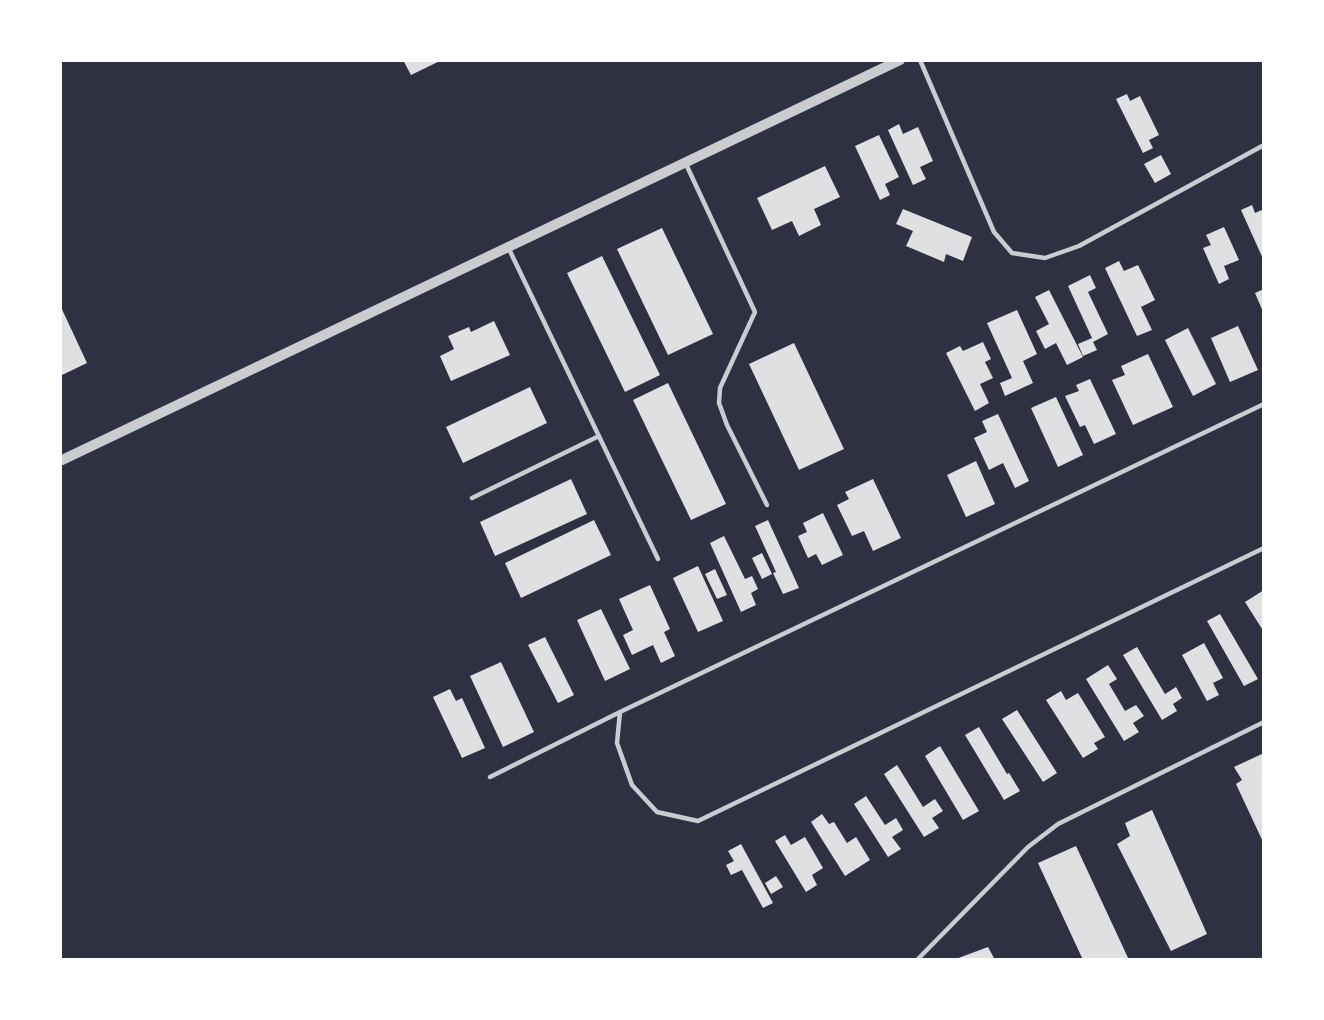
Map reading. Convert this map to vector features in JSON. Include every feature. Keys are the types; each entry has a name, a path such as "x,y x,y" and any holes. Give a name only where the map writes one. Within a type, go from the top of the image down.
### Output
{"street":[{"path":"60,461 900,60"}],"lane":[{"path":"920,60 994,232 1012,253 1045,258 1079,246 1264,145"},
{"path":"685,162 755,312 720,388 719,403 727,425 767,505"},
{"path":"508,247 658,559"},
{"path":"490,777 620,712 1264,404"},
{"path":"472,498 599,436"},
{"path":"620,712 617,743 632,785 657,812 698,821 1264,548"},
{"path":"917,960 1028,848 1058,824 1264,722"}],"building":[{"path":"403,60 442,60 411,75"},
{"path":"1127,94 1130,101 1140,96 1159,135 1149,140 1153,148 1143,153 1116,99"},
{"path":"899,124 903,134 918,127 933,161 920,167 926,179 913,185 888,130"},
{"path":"879,135 899,177 885,184 890,195 880,200 855,146"},
{"path":"1161,155 1171,174 1155,183 1144,164"},
{"path":"825,166 840,197 814,209 821,225 799,236 792,221 772,230 757,198"},
{"path":"1252,205 1255,213 1264,209 1264,261 1241,210"},
{"path":"903,209 972,237 963,261 946,254 944,262 906,246 913,231 896,224"},
{"path":"1224,227 1239,260 1224,266 1229,279 1219,284 1203,248 1211,245 1206,235"},
{"path":"662,228 713,334 668,355 617,249"},
{"path":"602,256 660,375 625,392 567,273"},
{"path":"1119,261 1124,271 1138,265 1155,300 1141,307 1152,330 1137,336 1105,268"},
{"path":"1090,275 1096,288 1088,292 1108,334 1093,342 1097,350 1083,356 1078,344 1092,338 1068,286"},
{"path":"1264,289 1264,314 1255,293"},
{"path":"1049,290 1083,357 1067,365 1056,343 1045,349 1036,331 1049,324 1035,297"},
{"path":"60,305 87,363 60,376"},
{"path":"1017,310 1037,354 1023,361 1033,383 1005,396 1000,383 1012,378 987,323"},
{"path":"494,321 510,355 451,381 440,356 454,349 448,336 469,327 471,332"},
{"path":"1238,326 1258,370 1230,382 1211,338"},
{"path":"1188,328 1216,384 1193,396 1165,340"},
{"path":"983,342 991,359 985,362 993,378 980,384 989,403 975,411 946,353 960,346 963,351"},
{"path":"794,343 844,449 799,470 749,364"},
{"path":"1148,354 1173,407 1133,425 1112,380 1125,375 1121,366"},
{"path":"1090,379 1116,434 1094,444 1085,425 1080,427 1065,396 1079,391 1076,385"},
{"path":"668,383 726,504 691,520 633,400"},
{"path":"530,387 547,423 463,463 446,427"},
{"path":"1056,397 1083,455 1058,467 1031,408"},
{"path":"998,414 1029,481 1015,488 1003,463 989,470 974,438 987,432 982,421"},
{"path":"976,461 995,504 966,517 947,475"},
{"path":"571,479 587,514 495,556 480,522"},
{"path":"873,479 901,538 873,551 864,531 852,536 837,505 849,499 845,492"},
{"path":"823,513 843,555 822,565 816,554 808,558 798,536 807,532 803,523"},
{"path":"594,520 611,555 521,598 505,563"},
{"path":"768,520 799,588 783,594 773,573 776,572 755,526"},
{"path":"724,536 745,579 752,576 758,589 751,593 756,605 741,612 710,543"},
{"path":"762,553 772,574 762,579 752,558"},
{"path":"698,566 723,621 698,632 673,578"},
{"path":"715,569 727,595 717,599 705,574"},
{"path":"650,585 670,629 664,632 675,656 661,663 653,645 632,655 623,635 633,630 619,599"},
{"path":"1264,590 1264,632 1245,602"},
{"path":"601,609 630,669 605,681 577,620"},
{"path":"1220,614 1258,679 1244,686 1207,621"},
{"path":"545,637 574,695 558,703 528,645"},
{"path":"1204,643 1223,678 1213,683 1219,695 1207,701 1182,655"},
{"path":"1137,647 1165,694 1176,687 1182,698 1173,704 1177,711 1162,720 1123,655"},
{"path":"501,662 534,732 503,747 470,676"},
{"path":"1108,665 1117,679 1109,684 1125,711 1136,705 1144,716 1133,723 1139,732 1124,741 1086,679"},
{"path":"450,689 456,701 462,698 485,748 462,758 433,697"},
{"path":"1061,691 1066,700 1078,693 1105,737 1094,743 1098,749 1083,758 1046,700"},
{"path":"1017,710 1057,773 1043,782 1002,719"},
{"path":"979,727 1020,791 1004,800 965,735"},
{"path":"940,746 979,811 963,820 925,756"},
{"path":"1264,753 1264,844 1236,784 1242,780 1234,767"},
{"path":"897,765 923,807 935,799 943,811 932,818 939,828 924,837 884,774"},
{"path":"866,796 885,825 896,818 903,830 892,837 901,849 888,857 854,804"},
{"path":"1152,810 1207,934 1171,951 1117,844 1130,836 1125,823"},
{"path":"822,814 829,824 834,822 847,843 856,837 870,860 845,876 811,822"},
{"path":"785,835 791,845 805,837 823,868 812,875 817,885 806,892 775,841"},
{"path":"741,844 773,903 763,908 742,870 731,875 726,865 734,861 728,851"},
{"path":"1076,846 1129,960 1083,960 1038,863"},
{"path":"776,876 783,887 771,894 765,883"},
{"path":"988,947 995,960 953,960"}]}
